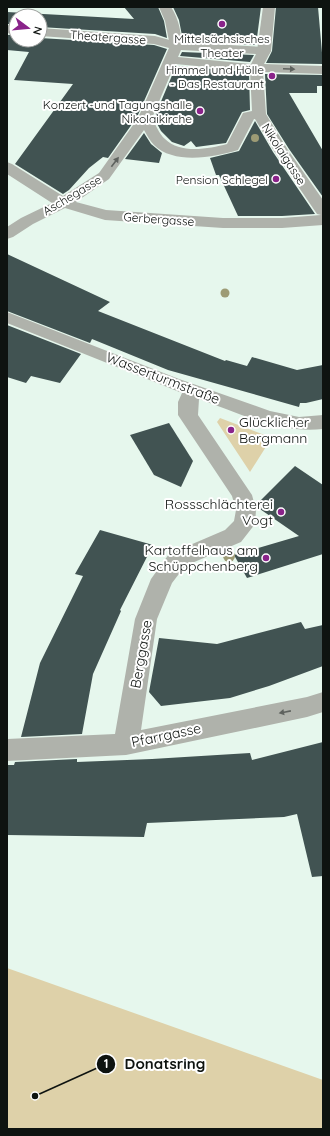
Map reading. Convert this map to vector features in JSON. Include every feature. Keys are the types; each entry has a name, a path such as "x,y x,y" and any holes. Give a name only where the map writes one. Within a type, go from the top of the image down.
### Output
{"street":[{"path":"165,7 169,12 176,46"},
{"path":"256,68 264,51 268,7"},
{"name":"Theatergasse","path":"48,33 155,40 176,46 264,51"},
{"name":"Aschegasse","path":"7,234 27,221 63,203 104,176 145,118 176,46"},
{"path":"170,60 256,68 323,70"},
{"name":"Nikolaigasse","path":"256,68 259,114 280,151 323,211"},
{"path":"145,118 161,144 171,150 195,154 214,152 233,147 248,116 259,114"},
{"name":"Gerbergasse","path":"7,167 63,203 105,215 153,220 223,223 282,223 323,220"},
{"name":"Wasserturmstraße","path":"7,317 193,391 284,421 301,423 323,422"},
{"name":"Berggasse","path":"126,744 146,619 162,579 177,560 233,536 244,524 246,510 242,495 188,415 188,402 193,391"},
{"name":"Pfarrgasse","path":"7,750 126,744 307,707 323,702"}],"shaded area":[{"path":"220,418 262,434 281,438 269,442 250,472 217,422"},
{"path":"7,968 323,1080 323,1129 7,1129"}],"building":[{"path":"124,7 158,7 164,21 167,38 155,34 48,27 48,14 134,19"},
{"path":"173,7 261,7 256,45 183,41 179,20"},
{"path":"276,7 318,7 323,64 266,63 272,51"},
{"path":"8,12 8,24 7,24"},
{"path":"7,35 8,48 48,48 48,38 154,45 167,49 137,117 108,158 103,157 89,168 69,190 63,194 15,164 73,84 14,80 29,52 7,50"},
{"path":"182,52 254,55 250,62 180,56"},
{"name":"Konzert -und Tagungshalle Nikolaikirche","path":"176,66 249,72 250,110 242,112 226,143 196,147 191,141 184,146 172,142 161,131 154,118"},
{"path":"265,74 323,75 323,86 317,86 317,93 289,93 323,151 323,197 289,149 267,114"},
{"path":"255,121 273,152 315,214 238,216 219,175 216,175 210,158 239,151"},
{"path":"144,133 151,144 162,153 159,163 125,159"},
{"path":"7,254 110,302 98,311 225,361 247,366 252,357 297,370 323,365 323,399 300,403 299,407 168,370 92,339 90,343 7,311"},
{"path":"7,325 81,354 60,383 31,376 26,383 7,377"},
{"path":"169,423 193,461 181,487 154,475 130,435"},
{"path":"295,466 323,485 323,554 247,578 234,555 299,536 256,505"},
{"path":"100,530 153,545 120,610 121,611 93,674 82,734 21,737 40,663 83,576 75,574"},
{"path":"301,622 305,629 323,625 323,666 269,686 230,698 161,706 149,692 159,638 217,644"},
{"path":"323,742 323,876 312,877 297,814 284,817 147,823 144,837 7,835 7,765 14,765 15,762 77,759 77,762 250,753 252,760"}],"place":[{"name":"Mittelsächsisches Theater","path":"222,24"},
{"name":"Himmel und Hölle - Das Restaurant","path":"272,76"},
{"name":"Konzert -und Tagungshalle Nikolaikirche","path":"200,111"},
{"name":"Pension Schlegel","path":"276,179"},
{"name":"Glücklicher Bergmann","path":"231,430"},
{"name":"Rossschlächterei Vogt","path":"281,512"},
{"name":"Kartoffelhaus am Schüppchenberg","path":"266,558"},
{"name":"Donatsring","path":"35,1096"}]}
